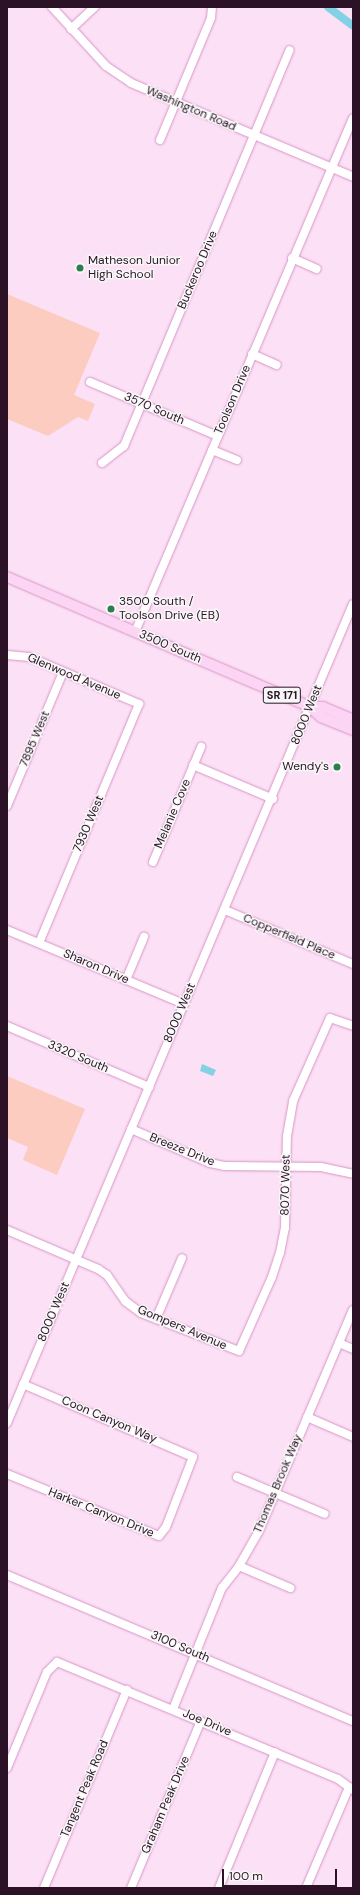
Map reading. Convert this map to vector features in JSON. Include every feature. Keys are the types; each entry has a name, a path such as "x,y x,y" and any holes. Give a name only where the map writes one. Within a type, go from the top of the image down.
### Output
{"main road":[{"name":"3500 South","path":"7,577 310,707 321,717 353,730"},
{"name":"3500 South","path":"310,707 324,707 353,720"}],"street":[{"name":"Washington Road","path":"52,7 71,29 118,76 175,103 353,177"},
{"path":"71,29 95,7"},
{"path":"160,140 211,18 212,7"},
{"name":"Buckeroo Drive","path":"102,463 124,446 290,50"},
{"name":"Toolson Drive","path":"136,632 292,258 353,118"},
{"path":"292,258 317,269"},
{"path":"252,354 277,365"},
{"name":"3570 South","path":"90,382 218,436"},
{"path":"212,450 237,460"},
{"name":"8000 West","path":"7,1422 225,910 353,604"},
{"name":"Glenwood Avenue","path":"7,655 29,657 139,704"},
{"name":"7895 West","path":"7,806 63,672"},
{"name":"7930 West","path":"39,943 139,704"},
{"name":"Melanie Cove","path":"153,862 200,748"},
{"name":"Melanie Cove","path":"193,765 272,798"},
{"name":"Copperfield Place","path":"225,910 353,964"},
{"name":"Sharon Drive","path":"7,930 184,1004"},
{"path":"126,980 144,937"},
{"name":"8070 West","path":"239,1351 272,1277 280,1253 285,1228 287,1136 293,1101 330,1018 353,1026"},
{"name":"3320 South","path":"7,1026 149,1087"},
{"name":"Breeze Drive","path":"131,1129 210,1163 224,1166 321,1167 353,1174"},
{"name":"Gompers Avenue","path":"7,1230 107,1275 125,1301 141,1313 239,1351"},
{"path":"156,1319 182,1258"},
{"name":"Thomas Brook Way","path":"173,1709 222,1588 239,1566 259,1531 353,1310"},
{"path":"339,1343 353,1349"},
{"name":"Coon Canyon Way","path":"23,1384 193,1457"},
{"path":"307,1417 353,1437"},
{"name":"Harker Canyon Drive","path":"7,1474 159,1536 166,1527 193,1457"},
{"path":"237,1477 325,1514"},
{"path":"239,1566 290,1588"},
{"name":"3100 South","path":"7,1575 353,1721"},
{"name":"Joe Drive","path":"7,1768 47,1672 57,1662 338,1778 351,1788"},
{"name":"Tangent Peak Road","path":"44,1888 127,1690"},
{"name":"Graham Peak Drive","path":"131,1888 201,1722"},
{"path":"218,1888 275,1752"},
{"path":"306,1888 351,1788"}],"shaded area":[{"path":"7,294 100,333 74,395 95,404 88,421 78,417 48,436 7,419"},
{"path":"7,1076 85,1109 57,1175 23,1160 28,1147 7,1138"}],"water":[{"path":"202,1064 216,1070 213,1076 200,1071"}],"waterway":[{"path":"328,7 353,26"}],"place":[{"name":"Matheson Junior High School","path":"80,268"},
{"name":"3500 South / Toolson Drive (EB)","path":"111,609"},
{"name":"Wendy's","path":"337,767"}]}
